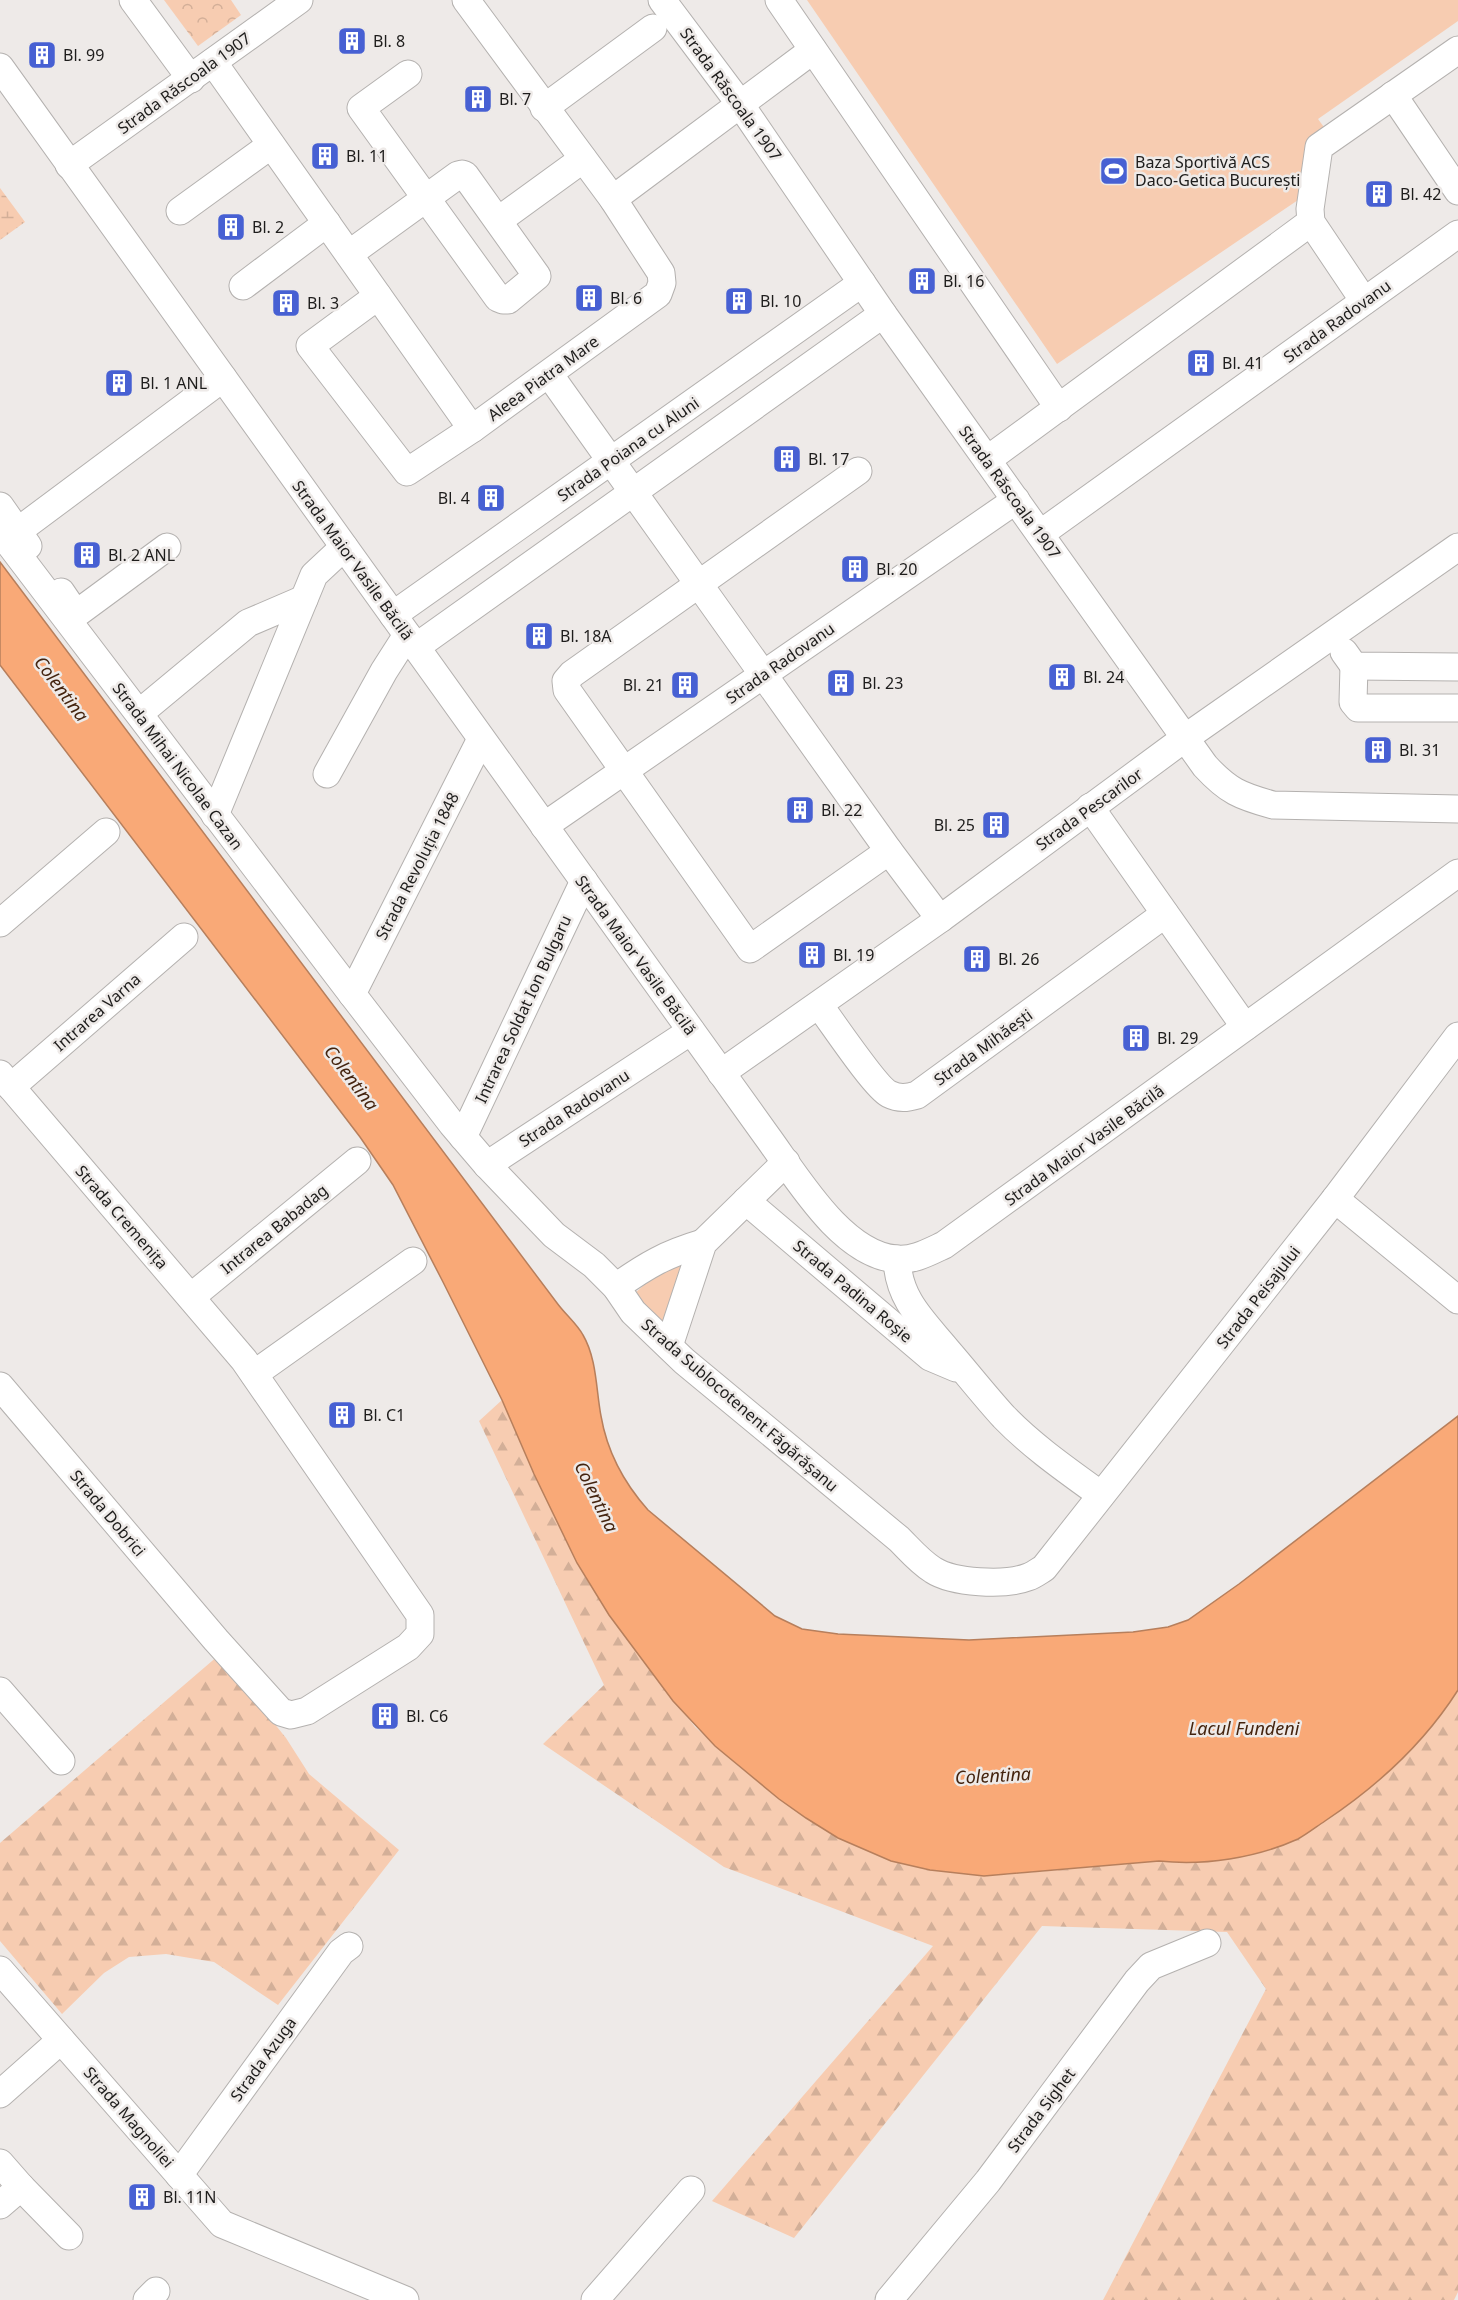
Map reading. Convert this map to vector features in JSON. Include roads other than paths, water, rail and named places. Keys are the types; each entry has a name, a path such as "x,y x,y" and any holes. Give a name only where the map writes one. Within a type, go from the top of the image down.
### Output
{"street":[{"path":"133,0 191,79"},
{"name":"Strada Răscoala 1907","path":"69,165 299,0"},
{"name":"Strada Răscoala 1907","path":"662,0 740,104 883,314 1205,766 1223,786 1245,798 1273,805 1458,809"},
{"path":"779,0 1059,408"},
{"name":"Aleea Piatra Mare","path":"213,62 472,429 658,294 662,283 661,273 612,199 544,108 475,3"},
{"path":"544,108 653,28"},
{"path":"612,199 813,50"},
{"path":"1364,301 1311,222 1310,209 1319,147 1458,50"},
{"name":"Strada Maior Vasile Băcilă","path":"0,67 721,1073 786,1162 843,1234 858,1246 877,1255 897,1259 924,1255 970,1228 1458,873"},
{"path":"349,254 426,199 462,174 499,220 537,276 508,300 498,298 426,199 361,108 408,74"},
{"path":"1393,95 1458,190"},
{"path":"180,211 271,145"},
{"path":"499,220 583,159"},
{"path":"987,460 1311,222"},
{"path":"243,286 327,224"},
{"name":"Strada Radovanu","path":"1040,534 1458,234"},
{"name":"Strada Poiana cu Aluni","path":"405,632 611,461 862,283"},
{"path":"378,296 310,346 408,472 472,429"},
{"path":"327,774 405,632 633,492 883,314"},
{"path":"549,374 940,919"},
{"path":"12,535 223,378"},
{"path":"858,471 572,674 566,681 567,690 750,949 889,851"},
{"name":"Strada Radovanu","path":"544,826 1016,500"},
{"path":"0,506 12,535 76,614 167,547"},
{"name":"Strada Mihai Nicolae Cazan","path":"12,535 215,815 352,994"},
{"path":"215,815 314,575 344,547"},
{"name":"Strada Pescarilor","path":"721,1073 940,919 1185,738 1458,547"},
{"path":"148,706 248,623 304,599"},
{"path":"1332,636 1354,666 1353,702 1358,708 1458,708"},
{"path":"1354,666 1458,667"},
{"name":"Strada Revoluția 1848","path":"352,994 481,739"},
{"path":"1090,807 1245,1027"},
{"path":"0,922 106,832"},
{"name":"Intrarea Soldat Ion Bulgaru","path":"463,1137 584,881"},
{"name":"Strada Mihăești","path":"819,1005 882,1090 899,1098 908,1098 917,1095 1165,914"},
{"name":"Intrarea Varna","path":"5,1080 184,937"},
{"name":"Strada Sublocotenent Făgărășanu","path":"352,994 463,1137 554,1235 580,1253 616,1287 633,1312 669,1346 899,1539 932,1570 944,1576 963,1580 1011,1581 1028,1577 1044,1568 1055,1556"},
{"name":"Strada Radovanu","path":"487,1165 691,1031"},
{"name":"Strada Peisajului","path":"1055,1556 1335,1200 1458,1036"},
{"name":"Strada Cremenița","path":"5,1080 249,1367"},
{"name":"Intrarea Babadag","path":"191,1297 357,1161"},
{"path":"616,1287 649,1264 672,1253 703,1243 786,1162"},
{"path":"1335,1200 1458,1300"},
{"name":"Strada Padina Roșie","path":"746,1201 930,1357 966,1372"},
{"path":"669,1346 703,1243"},
{"name":"Strada Padina Roșie","path":"897,1259 899,1280 913,1309 1005,1418 1051,1459 1101,1495"},
{"path":"249,1367 413,1261"},
{"name":"Strada Dobrici","path":"0,1386 274,1706 281,1712 291,1715 307,1711 408,1647 420,1634 420,1615 249,1367"},
{"path":"0,1691 61,1761"},
{"name":"Strada Sighet","path":"890,2300 988,2181 1137,1981 1151,1966 1207,1943"},
{"name":"Strada Azuga","path":"179,2175 341,1952 349,1946"},
{"name":"Strada Magnoliei","path":"0,1970 222,2224 405,2300"},
{"path":"0,2094 61,2040"},
{"path":"0,2163 69,2236"},
{"path":"0,2205 21,2187"},
{"path":"595,2300 691,2190"}],"water":[{"name":"Lacul Fundeni","path":"0,562 580,1331 588,1344 594,1364 601,1416 608,1442 631,1489 648,1510 775,1616 802,1629 838,1634 969,1640 1133,1632 1168,1627 1188,1620 1239,1584 1458,1416 1458,1690 1430,1728 1381,1778 1344,1808 1301,1837 1282,1846 1247,1856 1212,1861 1159,1861 984,1876 930,1870 891,1861 838,1838 779,1799 715,1746 673,1701 609,1615 577,1563 534,1474 502,1400 393,1185 360,1137 0,665"}],"place":[{"name":"Bl. 8","path":"352,41"},
{"name":"Bl. 99","path":"42,55"},
{"name":"Bl. 7","path":"478,99"},
{"name":"Bl. 11","path":"325,156"},
{"name":"Baza Sportivă ACS Daco-Getica București","path":"1114,171"},
{"name":"Bl. 42","path":"1379,194"},
{"name":"Bl. 2","path":"231,227"},
{"name":"Bl. 16","path":"922,281"},
{"name":"Bl. 6","path":"589,298"},
{"name":"Bl. 10","path":"739,301"},
{"name":"Bl. 3","path":"286,303"},
{"name":"Bl. 41","path":"1201,363"},
{"name":"Bl. 1 ANL","path":"119,383"},
{"name":"Bl. 17","path":"787,459"},
{"name":"Bl. 4","path":"491,498"},
{"name":"Bl. 2 ANL","path":"87,555"},
{"name":"Bl. 20","path":"855,569"},
{"name":"Bl. 18A","path":"539,636"},
{"name":"Bl. 24","path":"1062,677"},
{"name":"Bl. 23","path":"841,683"},
{"name":"Bl. 21","path":"685,685"},
{"name":"Bl. 31","path":"1378,750"},
{"name":"Bl. 22","path":"800,810"},
{"name":"Bl. 25","path":"996,825"},
{"name":"Bl. 19","path":"812,955"},
{"name":"Bl. 26","path":"977,959"},
{"name":"Bl. 29","path":"1136,1038"},
{"name":"Bl. C1","path":"342,1415"},
{"name":"Bl. C6","path":"385,1716"},
{"name":"Bl. 11N","path":"142,2197"}],"water label":[{"name":"Colentina","path":"61,689"},
{"name":"Colentina","path":"351,1078"},
{"name":"Colentina","path":"596,1497"},
{"name":"Colentina","path":"993,1776"}]}
